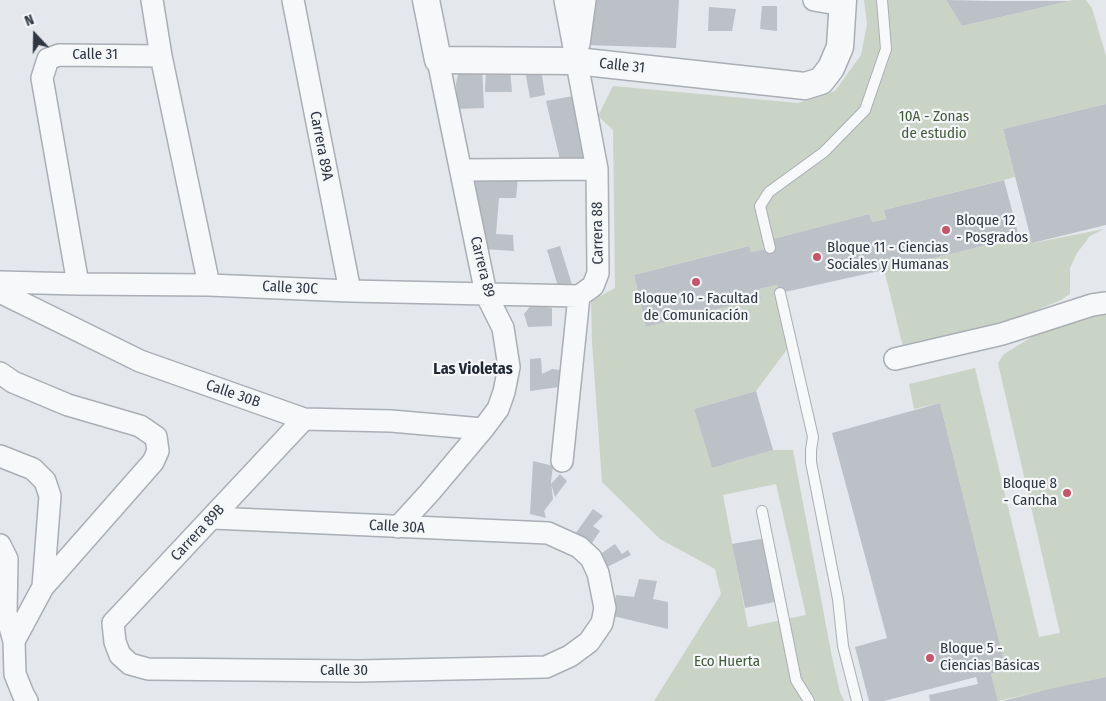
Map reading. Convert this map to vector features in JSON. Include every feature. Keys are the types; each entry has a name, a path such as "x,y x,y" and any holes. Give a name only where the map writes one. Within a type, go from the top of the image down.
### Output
{"street":[{"path":"152,0 161,56 209,284"},
{"name":"Carrera 89A","path":"292,0 350,291"},
{"name":"Carrera 89","path":"398,527 483,430 498,409 509,367 503,328 486,294 426,0"},
{"name":"Carrera 88","path":"565,0 597,169 598,272 593,286 579,296"},
{"path":"576,61 585,0"},
{"path":"814,0 843,3"},
{"name":"Calle 31","path":"438,60 576,61 805,86 821,81 831,68 840,47 843,3"},
{"name":"Calle 31","path":"78,284 42,78 48,59 59,55 161,56"},
{"path":"461,170 597,169"},
{"name":"Calle 30C","path":"0,282 209,284 350,291 579,296"},
{"name":"Calle 30B","path":"0,292 140,361 304,419 392,421 483,430"},
{"path":"562,462 579,296"},
{"path":"895,359 1002,334 1092,305 1106,303"},
{"path":"0,373 13,382 68,404 140,426 156,437 158,450 153,462 43,587 14,641"},
{"name":"Carrera 89B","path":"120,655 115,642 113,623 304,419"},
{"path":"0,456 32,470 45,480 50,496 43,587"},
{"name":"Calle 30A","path":"213,518 548,533 579,546"},
{"path":"0,545 7,559 3,617 14,641 16,674 22,694 27,701"},
{"name":"Calle 30","path":"120,655 130,664 148,669 358,671 546,667 570,656 589,642 602,623 605,608 598,573 591,558 579,546"}],"lane":[{"path":"770,248 760,206 769,192 824,152 865,110 886,49 882,0"},
{"path":"780,293 813,437 810,450 811,462 838,600 843,646 857,701"},
{"path":"762,511 796,680 809,701"}],"green space":[{"path":"864,0 946,0 962,26 1073,0 1086,0 1092,8 1106,56 1106,104 1003,129 1015,177 884,210 886,219 872,222 869,214 769,240 770,248 751,252 748,246 634,275 646,327 761,298 759,289 777,285 791,344 756,391 694,409 712,468 773,450 793,450 832,657 844,701 654,701 721,594 715,569 660,539 602,482 591,301 615,288 613,130 598,116 613,86 798,103 835,91 861,55 867,24","holes":["776,484 806,615 748,627 723,495"]},
{"path":"1104,229 1090,236 1077,253 1070,268 1070,294 1061,300 1020,317 903,347 882,261 895,258 897,267 1030,234 1033,243"},
{"path":"1106,313 1106,677 998,701 991,674 1006,669 940,403 914,409 909,384 975,368 1039,637 1060,633 998,363 1004,354 1040,332 1091,315"}],"building":[{"path":"591,0 679,0 676,48 587,45"},
{"path":"946,0 991,1 1069,1 962,26"},
{"path":"762,6 777,6 777,31 760,29"},
{"path":"709,7 736,9 732,31 708,31"},
{"path":"482,66 484,108 457,109 456,83 460,67"},
{"path":"486,68 510,70 512,92 485,92"},
{"path":"541,69 545,95 530,98 525,70"},
{"path":"573,96 587,163 561,164 546,101"},
{"path":"1106,104 1106,225 1032,243 1003,129"},
{"path":"518,177 516,198 499,198 496,234 513,235 514,251 483,249 473,178"},
{"path":"1004,180 1019,237 897,267 895,258 882,261 884,270 780,293 777,285 759,289 761,298 646,327 634,275 749,246 751,252 770,248 769,240 869,214 872,222 886,219 884,210"},
{"path":"560,246 574,291 560,293 547,250"},
{"path":"532,304 552,308 552,326 528,327 524,314"},
{"path":"541,358 542,374 552,369 561,370 559,387 530,391 530,359"},
{"path":"756,391 773,450 712,468 694,409"},
{"path":"940,403 1006,669 991,674 998,701 930,701 929,695 978,684 976,677 884,701 869,701 855,647 887,638 832,433"},
{"path":"533,461 553,466 551,482 553,499 544,511 546,518 530,514"},
{"path":"560,474 567,481 555,497 551,484"},
{"path":"593,509 603,516 593,526 600,531 590,546 575,534"},
{"path":"766,538 779,601 745,608 732,544"},
{"path":"615,544 622,554 628,550 631,555 605,568 599,555"},
{"path":"639,579 657,581 653,599 668,602 668,629 613,616 616,595 634,597"},
{"path":"1106,677 1106,701 1003,701 1049,689"}],"place":[{"name":"Bloque 12 - Posgrados","path":"946,230"},
{"name":"Bloque 11 - Ciencias Sociales y Humanas","path":"817,257"},
{"name":"Bloque 10 - Facultad de Comunicación","path":"696,282"},
{"name":"Bloque 8 - Cancha","path":"1067,493"},
{"name":"Bloque 5 - Ciencias Básicas","path":"930,658"}],"district":[{"name":"Las Violetas","path":"473,370"}],"park label":[{"name":"10A - Zonas de estudio","path":"934,126"},
{"name":"Eco Huerta","path":"727,662"}]}
